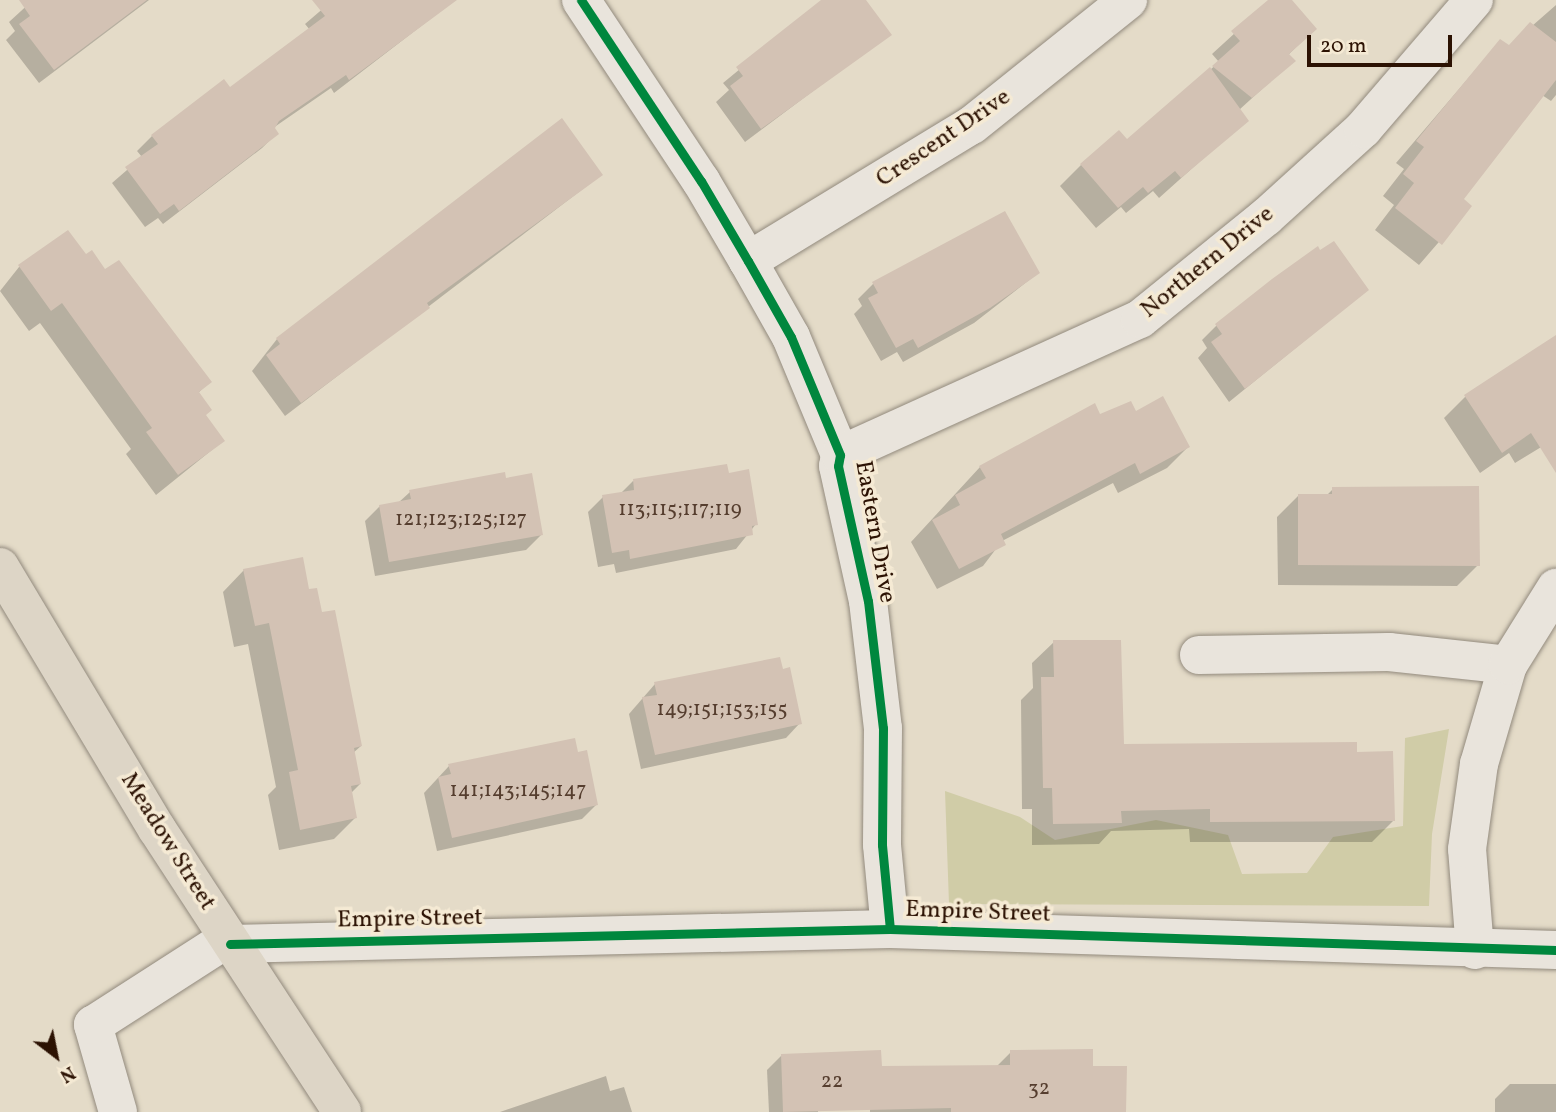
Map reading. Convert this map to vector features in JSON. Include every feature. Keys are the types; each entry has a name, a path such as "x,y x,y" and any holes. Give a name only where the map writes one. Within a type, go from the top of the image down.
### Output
{"main road":[{"name":"Meadow Street","path":"0,567 229,941 342,1112"}],"street":[{"name":"Eastern Drive","path":"581,0 701,181 748,261 791,337 840,454 838,466 868,601 883,728 882,845 890,929"},
{"name":"Crescent Drive","path":"748,261 972,125 1128,0"},
{"name":"Northern Drive","path":"840,454 1140,319 1266,217 1363,129 1474,0"},
{"path":"1475,950 1467,849 1479,764 1508,665 1556,588"},
{"path":"1199,655 1389,652 1508,665"},
{"name":"Empire Street","path":"229,941 890,929 1475,950 1556,950"},
{"path":"118,1112 93,1025 229,941"}],"shaded area":[{"path":"1449,729 1432,834 1429,906 949,904 945,791 1020,817 1055,840 1156,820 1228,835 1242,874 1307,873 1333,837 1403,826 1405,738"}],"building":[{"path":"19,0 147,0 54,70 19,24 30,16"},
{"path":"312,0 457,0 349,80 346,75 279,121 275,128 279,134 179,211 174,204 160,214 125,167 158,144 151,135 224,79 230,87 325,16"},
{"path":"821,0 866,0 892,35 761,129 730,86 743,76 736,67"},
{"path":"1268,0 1292,0 1317,29 1289,54 1296,61 1252,98 1212,66 1240,41 1231,31"},
{"path":"1530,22 1556,42 1556,80 1464,199 1472,206 1442,245 1395,208 1414,183 1403,174 1424,147 1416,141 1500,39 1509,45"},
{"path":"1210,67 1249,121 1181,178 1175,171 1148,193 1143,187 1118,208 1080,164 1119,130 1127,139"},
{"path":"562,118 603,175 427,303 430,308 301,403 266,355 280,344 276,338"},
{"path":"1005,211 1040,273 990,308 918,348 913,339 896,348 868,298 878,293 872,282"},
{"path":"68,230 86,254 92,250 105,269 119,260 212,382 199,392 212,410 206,415 225,441 178,475 146,432 152,428 62,303 51,311 18,265"},
{"path":"1334,241 1369,290 1245,389 1211,342 1222,334 1215,324 1318,246 1320,250"},
{"path":"1556,335 1556,473 1531,433 1502,453 1464,395"},
{"path":"1163,396 1190,447 1140,474 1135,463 1001,534 1006,545 959,569 932,520 960,505 955,495 986,478 979,466 1095,403 1100,414 1131,401 1136,411"},
{"path":"727,464 729,473 749,469 758,525 752,526 753,535 630,559 629,550 612,553 602,495 634,490 633,479"},
{"path":"505,472 506,478 532,473 543,535 389,562 379,505 411,499 409,490"},
{"path":"1479,486 1480,566 1298,565 1298,494 1332,494 1332,487"},
{"path":"303,557 309,589 317,588 322,612 335,610 362,746 354,748 361,784 351,786 357,818 300,830 289,772 298,770 269,623 255,626 243,569"},
{"path":"1053,640 1121,640 1124,744 1357,742 1357,752 1393,751 1395,821 1210,822 1210,809 1121,811 1122,823 1053,824 1052,788 1043,788 1041,677 1054,677"},
{"path":"780,657 783,669 790,667 802,724 655,755 642,697 657,695 654,682"},
{"path":"575,738 578,752 587,750 598,805 452,838 438,777 451,774 448,764"},
{"path":"1093,1049 1093,1066 1127,1066 1126,1112 951,1112 951,1108 783,1112 781,1054 881,1050 882,1066 1010,1065 1010,1050"}],"cycle path":[{"path":"581,0 701,181 748,261 791,337 840,455 838,466 868,601 883,728 882,845 890,929"},
{"path":"230,944 890,929 1556,950"}]}
